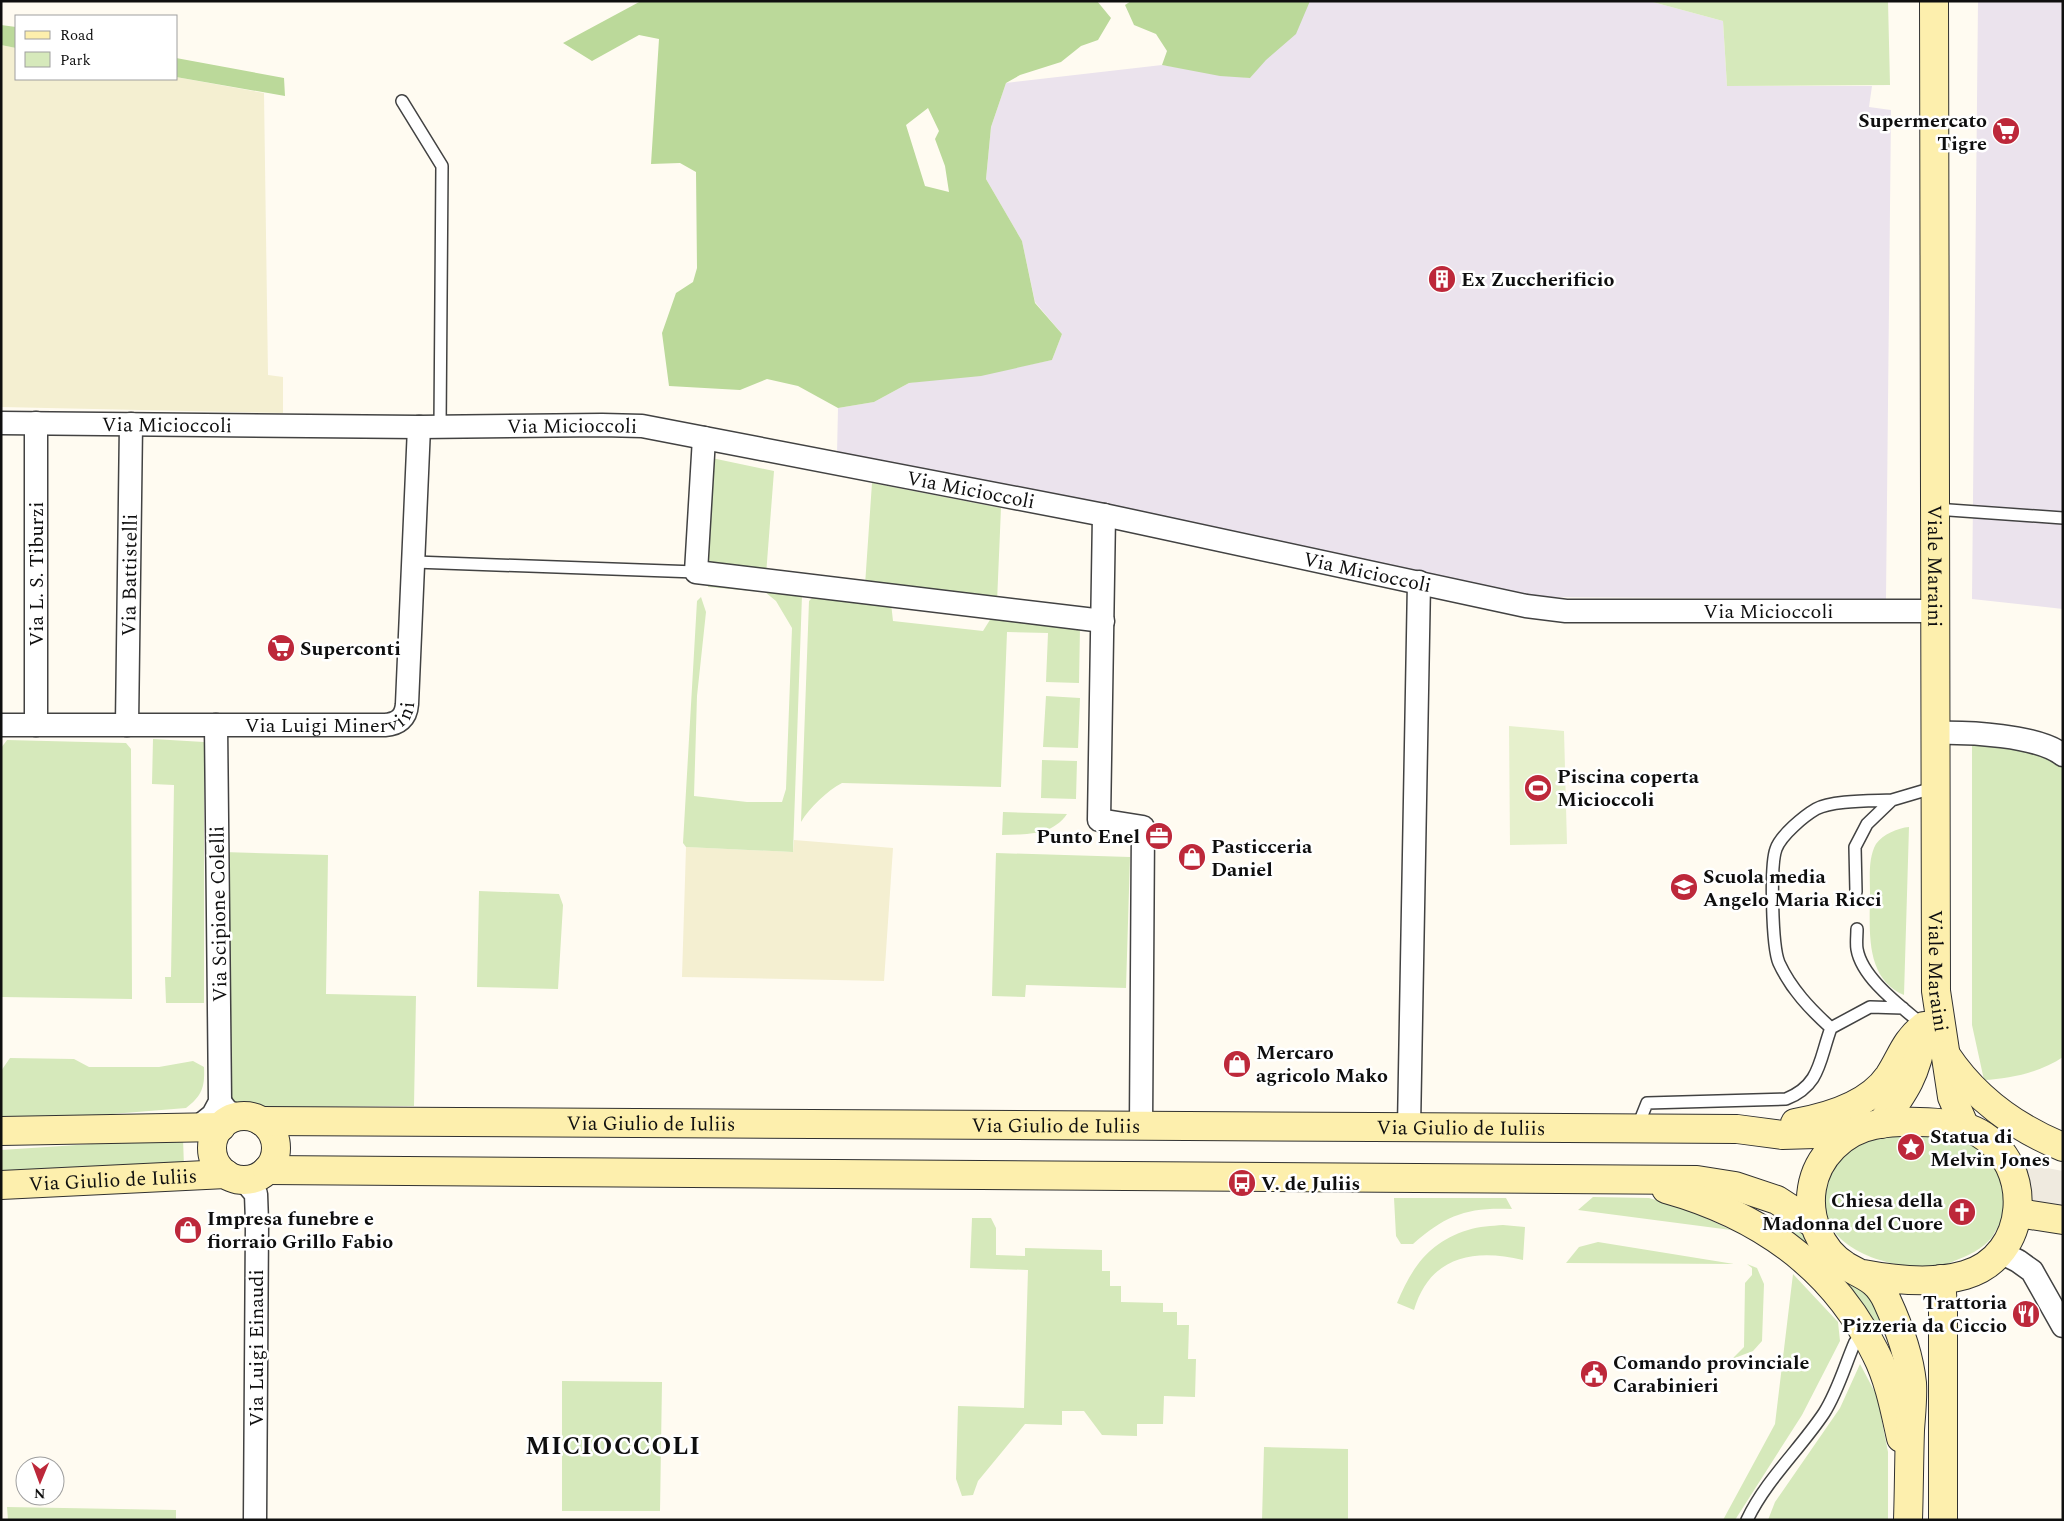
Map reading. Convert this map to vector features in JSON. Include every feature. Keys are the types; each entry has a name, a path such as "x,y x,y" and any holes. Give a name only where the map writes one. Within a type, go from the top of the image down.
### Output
{"main road":[{"name":"Viale Maraini","path":"1934,1 1936,991 1952,1097 1966,1127"},
{"path":"1881,1124 1906,1089 1919,1059 1924,1026 1936,991"},
{"path":"1737,1129 1782,1126 1824,1118 1867,1098 1888,1077 1910,1038 1924,1026"},
{"path":"1945,1054 1961,1077 1990,1104 2019,1125 2063,1147"},
{"name":"Via Giulio de Iuliis","path":"228,1119 212,1146 218,1166 246,1175"},
{"name":"Via Giulio de Iuliis","path":"1,1131 228,1119 1737,1129 1782,1135 1850,1133"},
{"path":"228,1119 272,1133 276,1148 272,1164 246,1175"},
{"path":"1908,1520 1912,1384 1902,1334 1886,1298 1872,1279 1845,1265 1827,1248 1814,1224 1811,1202 1812,1186 1818,1167 1830,1150 1850,1133 1864,1127 1881,1124 1946,1123 1966,1127 1991,1141 2043,1155 2063,1157"},
{"path":"1863,1274 1884,1278 1941,1279 1966,1275 1984,1266 2000,1252 2013,1230 2018,1213 2018,1186 2011,1166 1991,1141"},
{"name":"Via Giulio de Iuliis","path":"1,1185 246,1175 1697,1180 1735,1186 1777,1200 1814,1224"},
{"path":"1630,1180 1695,1197 1765,1230 1811,1265 1841,1296 1878,1356 1897,1420 1909,1478"},
{"path":"2018,1213 2063,1220"},
{"path":"1941,1279 1943,1307 1943,1520"}],"street":[{"name":"Via Micioccoli","path":"1,423 430,427 642,426 1104,515 1526,606 1566,611 1935,611"},
{"name":"Via L. S. Tiburzi","path":"36,423 36,725"},
{"name":"Via Battistelli","path":"127,725 131,424"},
{"name":"Via Luigi Minervini","path":"1,725 385,725 401,720 407,704 414,562 430,427"},
{"path":"704,438 696,572 1102,621"},
{"path":"1104,515 1099,820 1143,827 1141,1126"},
{"path":"1409,1128 1419,582"},
{"name":"Via Scipione Colelli","path":"216,725 228,1119"},
{"path":"1935,733 1972,733 2006,738 2054,748 2063,755"},
{"name":"Via Luigi Einaudi","path":"246,1175 256,1194 257,1222 255,1520"},
{"path":"2000,1252 2032,1271 2063,1326"}],"lane":[{"path":"402,101 442,166 430,427"},
{"path":"1935,509 2063,518"},
{"path":"414,562 696,572"},
{"path":"1830,1028 1808,1008 1778,961 1773,884 1776,848 1798,821 1818,808 1856,802 1892,800 1936,787"},
{"path":"1856,892 1855,847 1867,824 1892,800"},
{"path":"1857,929 1857,950 1869,973 1924,1026"},
{"path":"1637,1129 1647,1103 1786,1099 1802,1092 1814,1078 1830,1028 1870,1007 1904,1008"},
{"path":"1747,1520 1763,1493 1825,1412 1839,1384 1855,1342"}],"shaded area":[{"name":"Ex Zuccherificio","path":"1310,1 1649,1 1723,21 1727,86 1872,86 1869,107 1891,110 1886,599 1533,597 1114,505 837,454 838,408 874,402 909,383 1007,369 1052,360 1062,334 1035,302 1022,241 986,179 991,127 1006,83 1162,65 1250,78 1304,12"},
{"path":"1978,1 2063,1 2063,609 1972,599"},
{"path":"1,45 15,48 15,80 178,80 178,77 264,93 268,375 283,377 283,413 1,407"},
{"path":"794,840 893,848 884,981 682,977 686,847 793,852"},
{"path":"2017,1159 2026,1164 2063,1171 2063,1213 2030,1211 2030,1186"}],"green space":[{"path":"641,1 1097,1 1111,18 1098,40 1081,46 1061,62 1020,75 1006,83 991,127 986,179 1022,241 1035,303 1062,334 1052,360 981,376 909,383 874,402 838,408 798,386 767,379 740,390 669,386 662,333 676,293 693,282 697,268 696,172 680,163 651,164 659,39 639,35 592,61 563,43","holes":["928,108 939,131 935,139 945,166 949,192 925,186 906,125"]},
{"path":"1131,1 1310,1 1296,34 1266,60 1250,78 1220,76 1162,65 1167,51 1156,34 1134,25 1125,5"},
{"path":"1649,1 1888,1 1890,85 1727,86 1723,21"},
{"path":"1,25 15,27 15,48 1,45"},
{"path":"178,58 284,78 285,96 178,77"},
{"path":"707,457 774,471 766,575 701,568"},
{"path":"872,483 1001,508 997,602 865,585"},
{"path":"707,580 802,595 793,852 686,847 683,843 697,601 701,597 706,612 697,696 694,796 747,802 782,802 786,789 792,628 776,601 765,592 708,587"},
{"path":"818,592 891,603 893,621 983,631 993,615 1080,628 1079,683 1046,682 1048,633 1007,632 1001,787 842,783 819,800 801,822 809,601"},
{"path":"1046,696 1080,698 1078,748 1043,747"},
{"name":"Piscina coperta Micioccoli","path":"1509,726 1564,731 1567,844 1510,845"},
{"path":"1972,733 2063,755 2063,1057 2045,1067 2025,1074 1984,1080 1972,1025"},
{"path":"153,739 204,742 204,1003 166,1003 165,977 171,977 174,785 152,784"},
{"path":"7,740 126,743 131,749 132,999 2,997 1,748"},
{"path":"1042,760 1077,761 1076,799 1041,798"},
{"path":"1003,812 1067,814 1061,821 1046,830 1029,834 1002,835"},
{"path":"1909,827 1904,995 1891,987 1882,977 1872,951 1870,937 1870,875 1872,855 1876,844 1891,832"},
{"path":"223,852 328,855 326,994 416,996 414,1106 241,1107 229,1102"},
{"path":"996,853 1130,857 1126,988 1026,985 1025,997 992,996"},
{"path":"479,891 559,894 563,905 558,989 477,987"},
{"path":"10,1058 74,1059 89,1067 159,1067 193,1061 204,1067 204,1080 199,1095 186,1108 1,1123 1,1071"},
{"path":"1926,1131 1950,1135 1973,1145 1990,1159 1997,1168 2002,1178 2006,1200 2004,1215 1995,1232 1989,1241 1975,1252 1938,1267 1898,1265 1857,1251 1841,1239 1830,1225 1824,1206 1827,1185 1834,1170 1840,1160 1852,1148 1868,1140"},
{"path":"183,1138 184,1167 1,1179 1,1150"},
{"path":"1593,1197 1649,1198 1687,1209 1731,1230 1578,1210"},
{"path":"1394,1198 1506,1198 1512,1209 1482,1210 1458,1215 1436,1226 1413,1244 1401,1244 1396,1236"},
{"path":"1781,1211 1874,1294 1889,1318 1870,1324 1775,1224"},
{"path":"972,1218 991,1218 996,1228 996,1255 1025,1256 1025,1248 1102,1250 1102,1271 1110,1271 1110,1286 1121,1286 1121,1302 1163,1303 1163,1312 1177,1312 1177,1325 1189,1325 1188,1359 1196,1359 1195,1397 1164,1396 1163,1424 1137,1424 1137,1436 1102,1435 1084,1411 1062,1411 1062,1425 1025,1424 978,1481 973,1495 962,1496 956,1479 958,1406 1024,1408 1028,1270 970,1268"},
{"path":"1503,1225 1525,1227 1523,1260 1488,1255 1471,1256 1456,1260 1443,1267 1431,1278 1421,1292 1414,1310 1397,1303 1416,1267 1432,1249 1454,1235 1468,1230"},
{"path":"1598,1242 1734,1264 1566,1263 1579,1247"},
{"path":"1747,1264 1757,1268 1764,1284 1762,1341 1753,1351 1732,1359 1744,1347 1745,1283 1752,1275 1752,1268"},
{"path":"1793,1274 1838,1322 1840,1341 1802,1415 1735,1520 1723,1520 1775,1424"},
{"path":"1860,1364 1877,1396 1888,1452 1888,1520 1768,1520 1775,1502 1840,1408"},
{"path":"562,1381 662,1382 660,1511 562,1511"},
{"path":"1264,1447 1348,1449 1348,1520 1262,1520"},
{"path":"7,1507 176,1510 176,1520 8,1520"}],"place":[{"name":"Supermercato Tigre","path":"2006,131"},
{"name":"Ex Zuccherificio","path":"1442,279"},
{"name":"Superconti","path":"281,648"},
{"name":"Piscina coperta Micioccoli","path":"1538,788"},
{"name":"Punto Enel","path":"1159,836"},
{"name":"Pasticceria Daniel","path":"1192,857"},
{"name":"Scuola media Angelo Maria Ricci","path":"1684,887"},
{"name":"Mercaro agricolo Mako","path":"1237,1064"},
{"name":"Statua di Melvin Jones","path":"1911,1147"},
{"name":"V. de Juliis","path":"1242,1183"},
{"name":"Chiesa della Madonna del Cuore","path":"1962,1212"},
{"name":"Impresa funebre e fiorraio Grillo Fabio","path":"188,1230"},
{"name":"Trattoria Pizzeria da Ciccio","path":"2026,1314"},
{"name":"Comando provinciale Carabinieri","path":"1594,1374"}],"district":[{"name":"MICIOCCOLI","path":"613,1445"}]}
